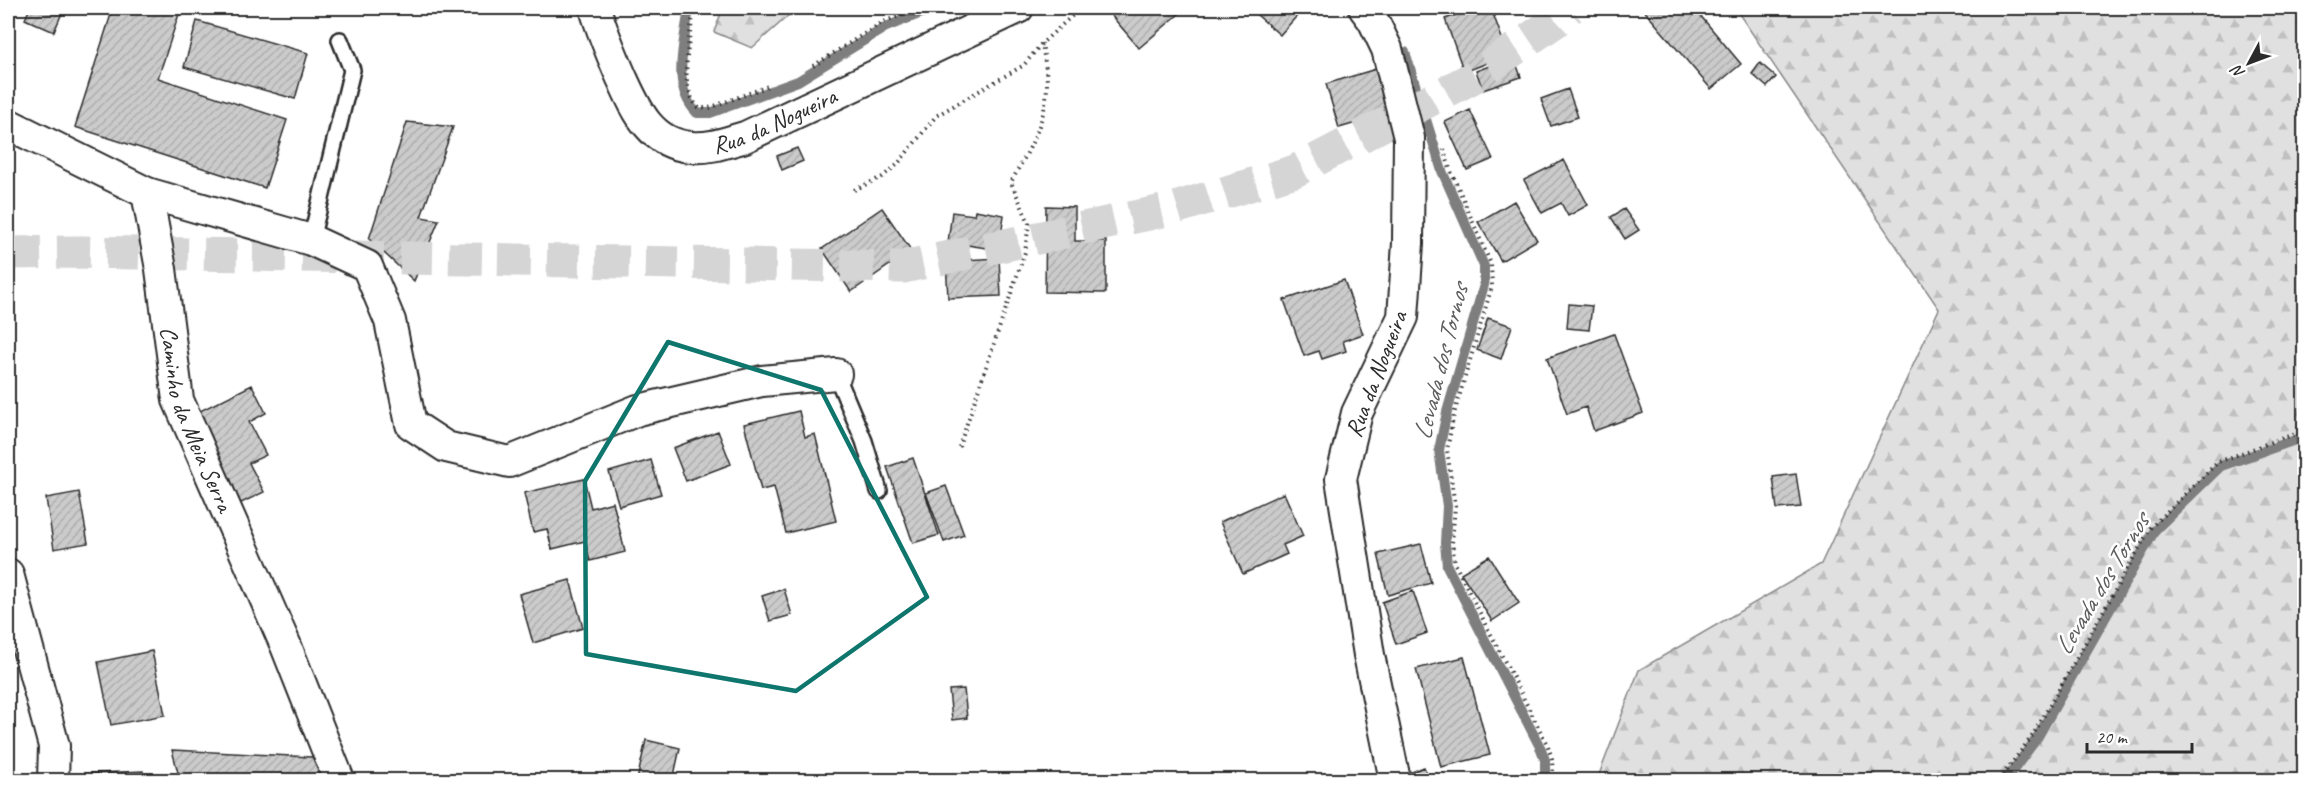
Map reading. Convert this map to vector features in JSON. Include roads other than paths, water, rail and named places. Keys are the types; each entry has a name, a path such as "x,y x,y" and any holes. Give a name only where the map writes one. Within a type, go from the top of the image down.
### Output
{"street":[{"name":"Rua da Nogueira","path":"595,8 603,36 637,112 656,133 671,142 689,147 707,147 745,137 1018,8"},
{"name":"Rua da Nogueira","path":"1364,8 1373,20 1387,49 1409,138 1408,243 1402,317 1357,413 1341,479 1369,655 1395,780"},
{"path":"8,124 147,193 311,240 368,266 390,321 411,424 446,447 509,462 638,410 762,381 836,374"},
{"name":"Caminho da Meia Serra","path":"147,193 161,269 178,400 286,646 339,780"},
{"path":"8,574 54,746 53,780"}],"lane":[{"path":"311,240 352,70 340,40"},
{"path":"836,374 864,441 879,491"}],"waterway":[{"name":"Levada dos Tornos","path":"689,8 681,63 682,77 684,90 697,113 710,113 798,81 886,27 934,8"},
{"name":"Levada dos Tornos","path":"1405,52 1442,171 1484,266 1484,285 1447,412 1439,450 1447,506 1445,543 1447,566 1541,749 1545,760 1545,780"},
{"name":"Levada dos Tornos","path":"2006,780 2037,738 2155,530 2221,466 2304,437"}],"tunnel":[{"path":"8,253 82,252 903,267 1172,209 1295,171 1472,78 1556,21 1570,8"}]}
